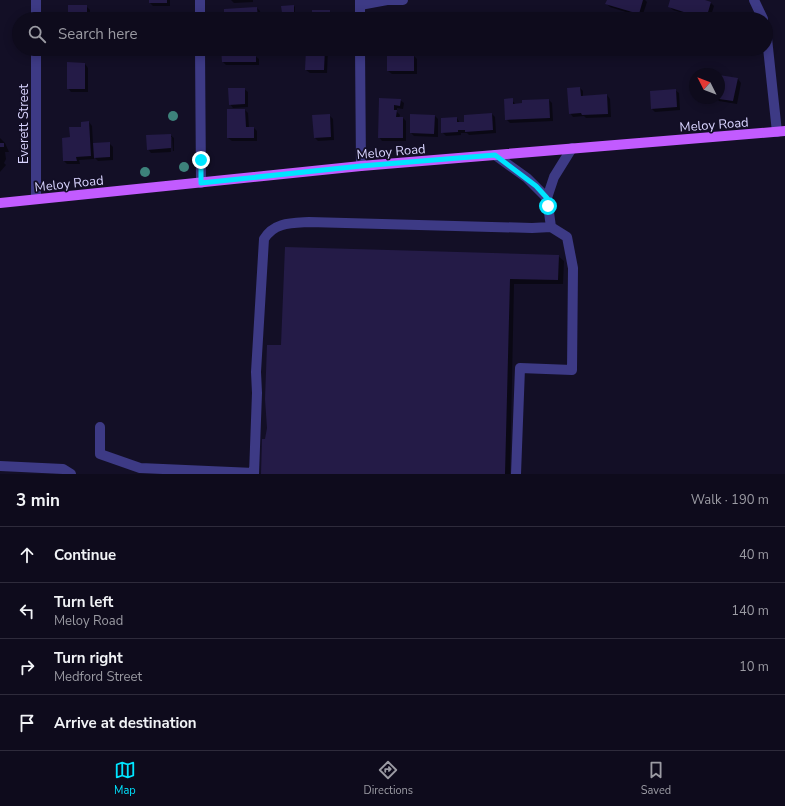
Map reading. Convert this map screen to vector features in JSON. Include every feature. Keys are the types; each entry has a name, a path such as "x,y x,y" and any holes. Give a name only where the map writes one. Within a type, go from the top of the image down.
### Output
{"main road":[{"name":"Meloy Road","path":"0,203 361,166 781,132"}],"street":[{"path":"36,0 36,12"},
{"path":"200,0 200,12"},
{"path":"360,2 403,0"},
{"path":"754,0 760,12"},
{"name":"Everett Street","path":"36,56 36,199"},
{"path":"200,56 201,183"},
{"path":"360,56 361,166"},
{"path":"770,56 781,132"},
{"path":"551,227 547,198 554,177 572,148"},
{"path":"495,155 527,178 547,198"},
{"path":"100,426 100,454 140,468 254,474 257,393 256,372 264,239 268,232 274,228 286,223 309,222 532,228 551,227 567,237 573,268 572,370 520,368 516,474"},
{"path":"0,466 63,470 71,474"}],"building":[{"path":"149,0 167,0 167,3 149,3"},
{"path":"607,0 643,0 640,12 632,12 605,4"},
{"path":"670,0 705,0 711,2 708,12 684,12 668,7"},
{"path":"68,5 87,5 87,12 68,12"},
{"path":"294,5 294,12 282,12 281,6"},
{"path":"257,7 257,12 224,12 224,9"},
{"path":"312,10 330,10 330,12 312,12"},
{"path":"222,56 256,56 256,62 222,62"},
{"path":"306,56 325,56 324,70 305,70"},
{"path":"387,56 414,56 414,71 387,71"},
{"path":"67,62 85,63 85,89 67,89"},
{"path":"725,76 738,78 733,101 725,100"},
{"path":"580,87 581,96 607,94 608,114 569,114 567,88"},
{"path":"228,88 245,88 245,104 229,105"},
{"path":"676,89 677,107 651,109 650,91"},
{"path":"379,98 401,99 400,106 394,105 394,110 397,110 396,117 403,117 403,138 378,138"},
{"path":"513,98 513,104 522,103 522,100 549,99 550,118 505,120 504,99"},
{"path":"227,109 245,109 246,127 254,127 254,138 227,138"},
{"path":"492,113 493,130 465,132 465,130 458,130 458,132 441,133 441,118 457,117 457,122 464,122 464,115"},
{"path":"330,114 331,137 314,138 312,115"},
{"path":"410,114 435,115 434,134 410,133"},
{"path":"89,121 91,156 76,157 77,161 63,161 62,138 70,137 69,127 81,127 81,122"},
{"path":"171,134 171,148 147,150 146,135"},
{"path":"110,142 110,157 94,158 93,143"},
{"path":"0,143 4,143 4,147 0,147"},
{"path":"285,247 559,255 558,280 510,279 505,474 261,474 262,439 265,439 267,428 265,399 267,345 281,345"}],"route":[{"path":"201,160 201,183 361,166 495,155 536,186 547,198 548,206"}]}
